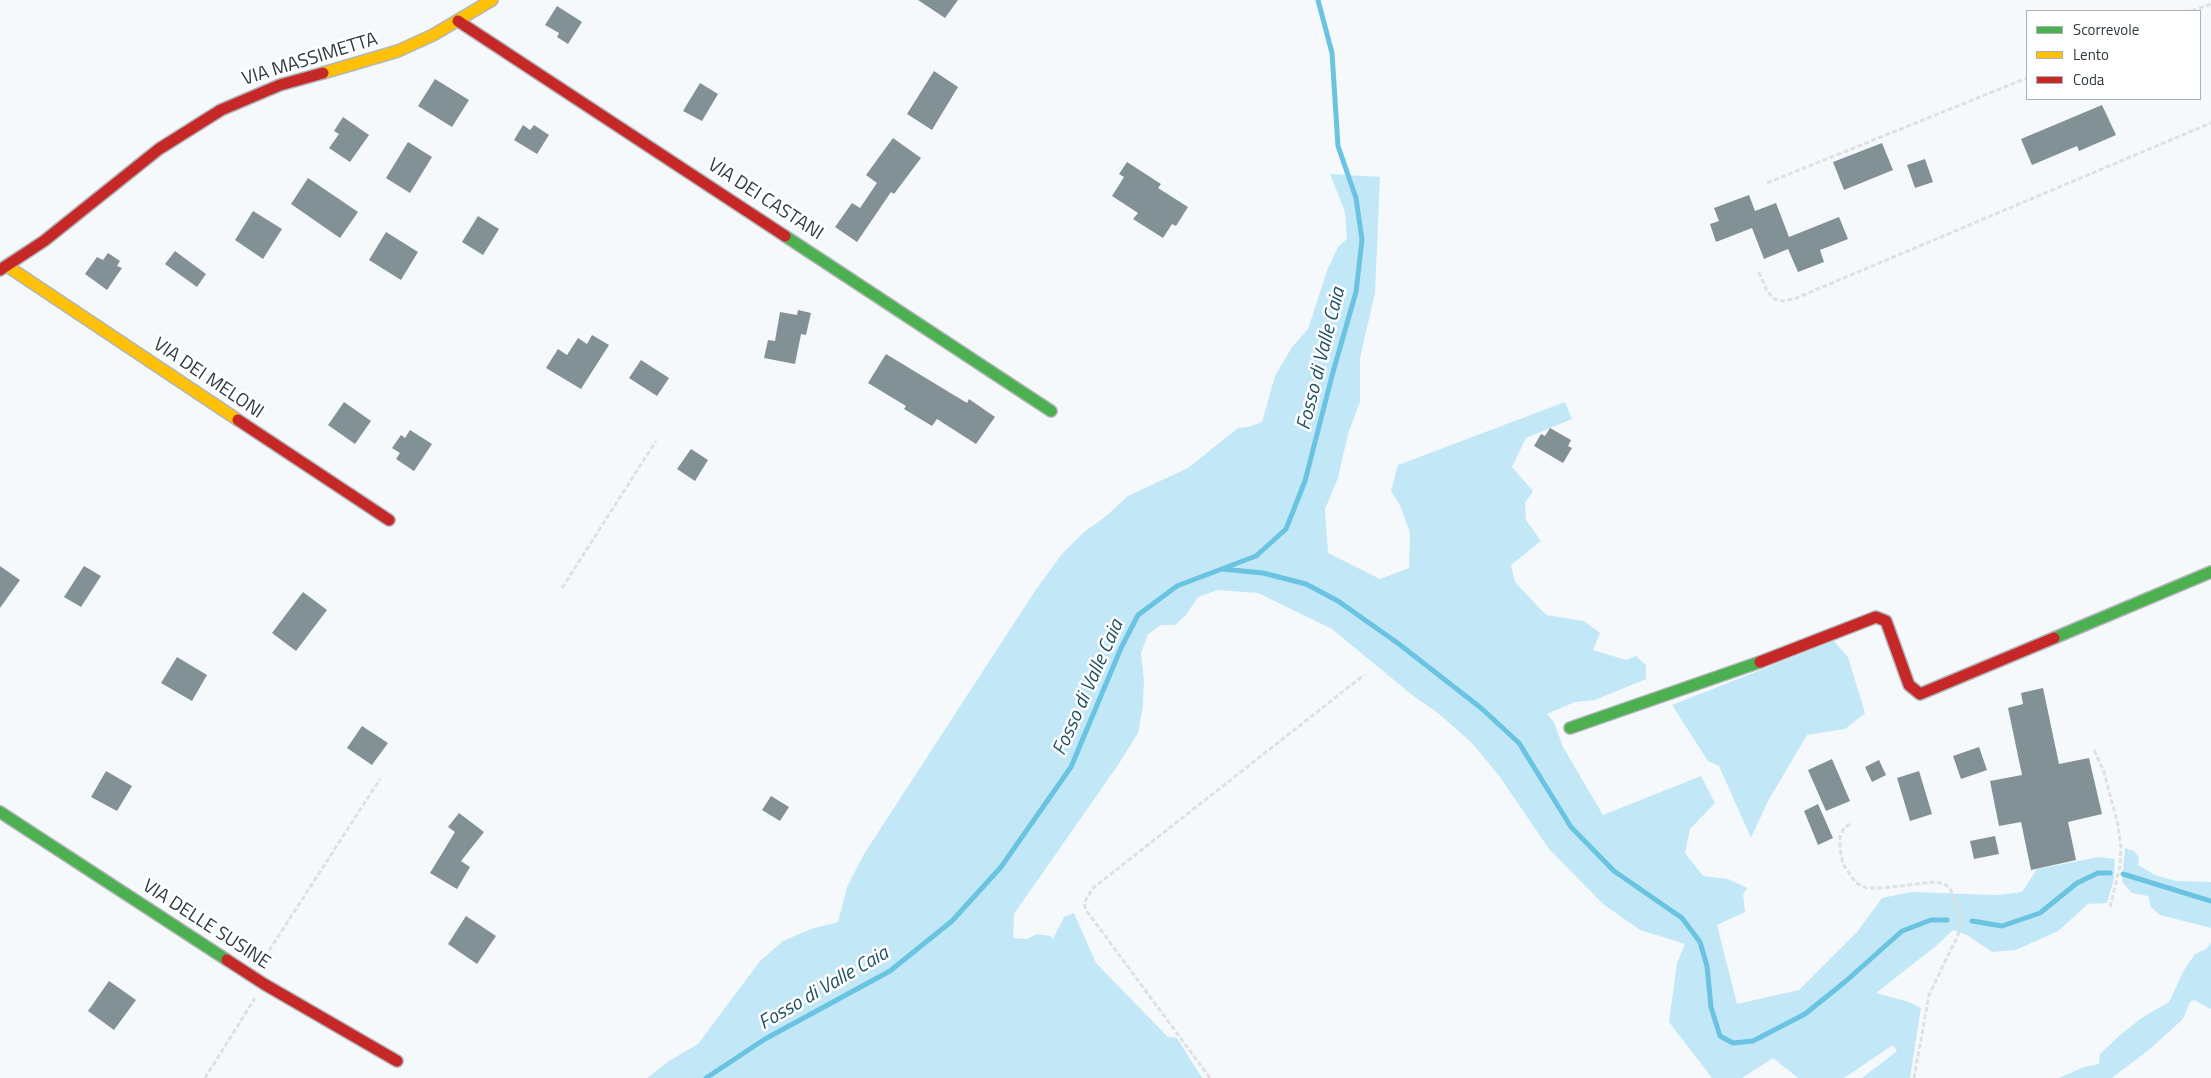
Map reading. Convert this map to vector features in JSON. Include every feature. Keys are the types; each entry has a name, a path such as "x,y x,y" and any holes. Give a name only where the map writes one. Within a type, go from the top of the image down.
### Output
{"street":[{"name":"VIA MASSIMETTA","path":"4,268 44,241 159,149 221,110 280,85 398,51 458,21 492,0"},
{"name":"VIA DEI CASTANI","path":"458,21 1051,410"},
{"name":"VIA DEI MELONI","path":"4,268 389,520"},
{"path":"1570,728 1720,678 1876,616 1886,621 1909,685 1920,694 2211,572"},
{"name":"VIA DELLE SUSINE","path":"0,812 264,984 397,1061"}],"path":[{"path":"2195,10 2211,4"},
{"path":"1767,183 2026,78"},
{"path":"1759,272 1767,291 1774,299 1782,301 1794,299 2211,123"},
{"path":"562,588 656,441"},
{"path":"1210,1078 1086,910 1084,903 1093,888 1364,675"},
{"path":"2094,750 2104,772 2118,824 2121,848 2120,866 2110,907"},
{"path":"253,976 380,779"},
{"path":"1850,824 1844,828 1840,837 1840,849 1844,864 1856,883 1867,888 1882,888 1933,882 1943,883 1950,888 1961,916 1958,935 1928,995 1914,1078"},
{"path":"206,1078 264,984"}],"shaded area":[{"path":"1330,174 1380,177 1375,293 1360,358 1360,402 1348,434 1338,478 1325,509 1328,553 1380,579 1409,568 1410,533 1400,505 1391,491 1398,465 1565,402 1572,419 1526,438 1512,467 1533,491 1525,503 1526,520 1541,541 1511,565 1515,582 1546,615 1584,621 1600,633 1593,650 1626,660 1636,656 1646,665 1646,679 1595,700 1575,702 1547,714 1554,722 1563,747 1603,815 1701,776 1715,803 1690,829 1685,853 1703,876 1728,879 1747,888 1743,895 1745,912 1717,925 1737,1004 1799,990 1857,932 1882,898 1911,892 1996,895 2022,892 2037,869 2099,857 2115,859 2114,879 2107,903 2088,904 2058,931 2016,950 1992,952 1967,935 1953,930 1936,946 1876,993 1909,1002 1921,1008 1910,1078 1862,1078 1897,1051 1893,1045 1844,1078 1798,1078 1773,1058 1742,1078 1712,1078 1669,1022 1677,963 1685,944 1640,930 1603,904 1549,849 1500,777 1472,743 1438,713 1412,695 1332,629 1258,593 1217,590 1198,597 1186,615 1175,625 1161,625 1148,634 1141,653 1144,680 1143,706 1138,733 1118,765 1014,914 1013,938 1027,939 1037,934 1050,936 1053,939 1064,917 1074,913 1096,963 1168,1037 1177,1038 1202,1078 647,1078 669,1061 698,1044 760,961 783,941 811,929 838,922 847,887 864,854 1035,591 1062,554 1084,532 1105,517 1128,496 1188,468 1238,428 1262,422 1275,376 1292,347 1308,329 1328,268 1338,247 1347,239 1345,212"},
{"path":"1834,641 1848,657 1865,713 1845,729 1807,735 1768,801 1751,838 1719,766 1708,761 1672,705"},
{"path":"2125,848 2134,851 2139,857 2138,865 2155,875 2176,881 2211,882 2211,928 2160,915 2151,907 2148,896 2132,893 2122,882"},
{"path":"2211,943 2211,1009 2194,1000 2190,1002 2183,1019 2150,1049 2112,1078 2059,1078 2084,1067 2099,1064 2100,1054 2121,1034 2143,1017 2169,1002 2184,970 2195,954 2206,949"}],"building":[{"path":"918,0 958,0 945,18"},
{"path":"557,6 582,22 568,44 557,37 559,33 545,25"},
{"path":"934,71 958,87 932,130 907,114"},
{"path":"435,79 469,100 452,127 418,106"},
{"path":"700,83 718,94 702,121 683,111"},
{"path":"2102,105 2116,135 2079,151 2077,146 2032,165 2021,139"},
{"path":"343,117 369,135 350,162 329,148 339,134 334,131"},
{"path":"523,125 530,130 534,125 549,135 537,154 514,140"},
{"path":"893,138 921,158 894,194 891,192 857,242 835,227 852,203 860,208 877,183 866,175"},
{"path":"408,142 432,157 410,193 386,178"},
{"path":"1882,143 1893,170 1844,190 1833,162"},
{"path":"1925,159 1933,182 1915,188 1907,165"},
{"path":"1127,162 1161,184 1158,188 1188,207 1176,226 1172,224 1163,238 1133,219 1138,213 1112,196 1124,177 1119,174"},
{"path":"308,178 358,212 340,238 291,204"},
{"path":"1749,195 1755,211 1776,203 1789,237 1839,217 1848,239 1820,250 1824,262 1798,272 1788,249 1764,259 1752,228 1716,242 1710,224 1719,221 1714,208"},
{"path":"253,211 282,229 263,259 235,240"},
{"path":"478,216 499,229 483,255 462,242"},
{"path":"386,232 418,252 401,280 369,260"},
{"path":"175,251 206,274 197,287 165,264"},
{"path":"108,253 120,261 117,266 122,268 107,290 85,274 97,257 103,260"},
{"path":"798,310 811,313 806,335 801,334 795,364 764,358 768,340 775,341 780,312 797,315"},
{"path":"592,335 609,345 581,389 546,368 558,349 567,355 578,338 587,344"},
{"path":"886,354 967,403 969,399 995,417 976,444 937,419 932,426 904,409 906,406 868,383"},
{"path":"641,360 669,378 657,396 629,378"},
{"path":"344,402 371,421 355,444 328,425"},
{"path":"1550,428 1571,440 1568,446 1572,448 1563,463 1534,446 1541,434 1545,436"},
{"path":"410,430 432,444 414,471 396,459 400,453 392,448 401,435 405,438"},
{"path":"691,449 708,460 695,481 677,469"},
{"path":"0,566 20,580 0,608"},
{"path":"84,566 101,576 81,607 64,597"},
{"path":"303,592 327,610 296,651 272,633"},
{"path":"177,657 207,675 192,701 161,683"},
{"path":"2043,688 2059,764 2089,758 2102,814 2068,822 2076,860 2031,870 2021,822 1999,826 1990,781 2022,775 2008,708 2023,704 2021,693"},
{"path":"362,726 388,743 372,765 347,748"},
{"path":"1979,747 1987,770 1961,779 1953,756"},
{"path":"1832,759 1850,801 1826,811 1808,770"},
{"path":"1879,760 1886,775 1872,782 1865,767"},
{"path":"106,771 132,786 117,811 91,797"},
{"path":"1919,771 1932,814 1910,821 1897,778"},
{"path":"771,796 789,807 780,821 762,810"},
{"path":"1818,804 1833,838 1818,845 1804,811"},
{"path":"459,813 484,832 461,861 470,867 457,889 430,873 455,832 448,827"},
{"path":"1995,836 1999,854 1974,859 1970,841"},
{"path":"466,916 496,936 477,964 448,944"},
{"path":"109,981 136,1000 114,1030 88,1011"}],"waterway":[{"name":"Fosso di Valle Caia","path":"706,1078 765,1039 890,971 952,921 1001,867 1071,767 1121,648 1138,615 1177,586 1256,556 1286,529 1305,481 1356,292 1362,240 1356,198 1338,146 1332,53 1318,0"},
{"path":"1222,569 1263,573 1306,584 1338,601 1399,644 1481,708 1519,743 1571,827 1614,871 1682,918 1700,942 1707,966 1711,1007 1720,1036 1733,1043 1753,1041 1805,1014 1846,981 1902,931 1931,920 1947,920"},
{"path":"1972,921 2002,926 2040,913 2077,883 2098,873 2110,873"},
{"path":"2123,874 2211,901"}],"traffic: fast":[{"path":"785,236 1051,411"},
{"path":"2054,638 2211,572"},
{"path":"1570,728 1760,662"},
{"path":"0,812 227,960"}],"traffic: slow":[{"path":"323,73 398,51 433,35 492,0"},
{"path":"7,266 238,420"}],"traffic: jam":[{"path":"458,21 785,236"},
{"path":"0,270 44,241 159,149 221,110 280,85 323,73"},
{"path":"238,420 389,520"},
{"path":"1760,662 1876,617 1886,621 1909,685 1920,694 2054,638"},
{"path":"227,960 264,984 397,1061"}]}
